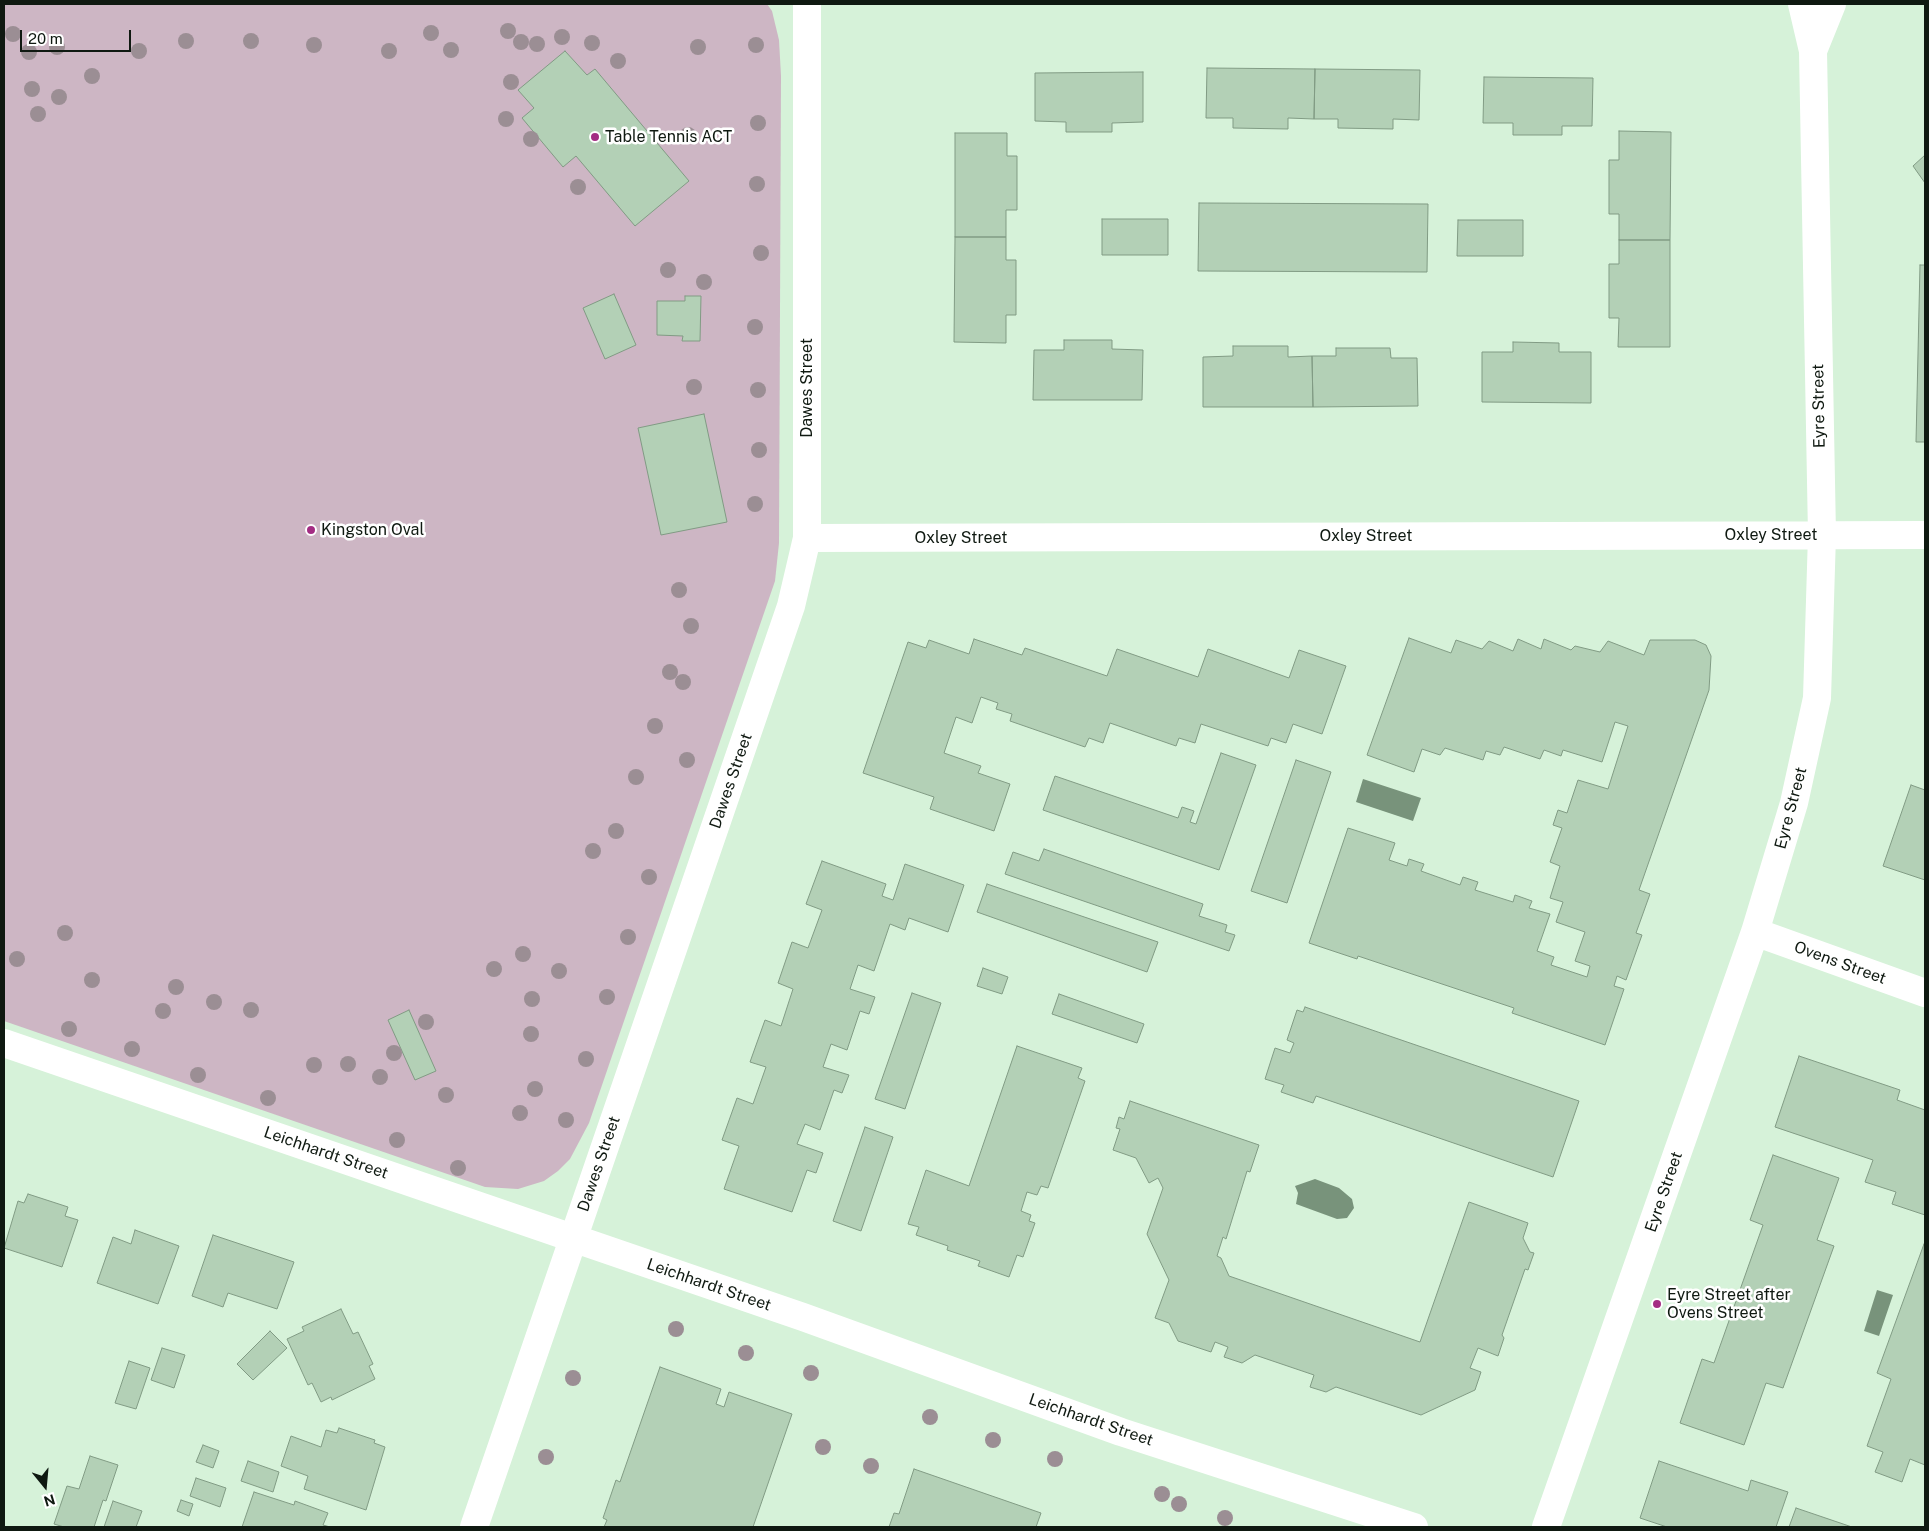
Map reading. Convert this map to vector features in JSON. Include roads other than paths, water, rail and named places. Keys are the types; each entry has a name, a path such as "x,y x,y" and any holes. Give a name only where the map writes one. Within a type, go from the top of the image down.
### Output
{"street":[{"name":"Dawes Street","path":"474,1527 791,606 807,538 807,4"},
{"name":"Eyre Street","path":"1546,1527 1755,932 1794,803 1817,698 1822,535 1813,51 1802,4"},
{"name":"Eyre Street","path":"1813,51 1832,4"},
{"name":"Oxley Street","path":"807,538 1925,535"},
{"name":"Ovens Street","path":"1755,932 1925,993"},
{"name":"Leichhardt Street","path":"4,1043 803,1317 1121,1432 1414,1527"}],"place":[{"name":"Table Tennis ACT","path":"595,137"},
{"name":"Kingston Oval","path":"311,530"},
{"name":"Eyre Street after Ovens Street","path":"1657,1304"}]}
